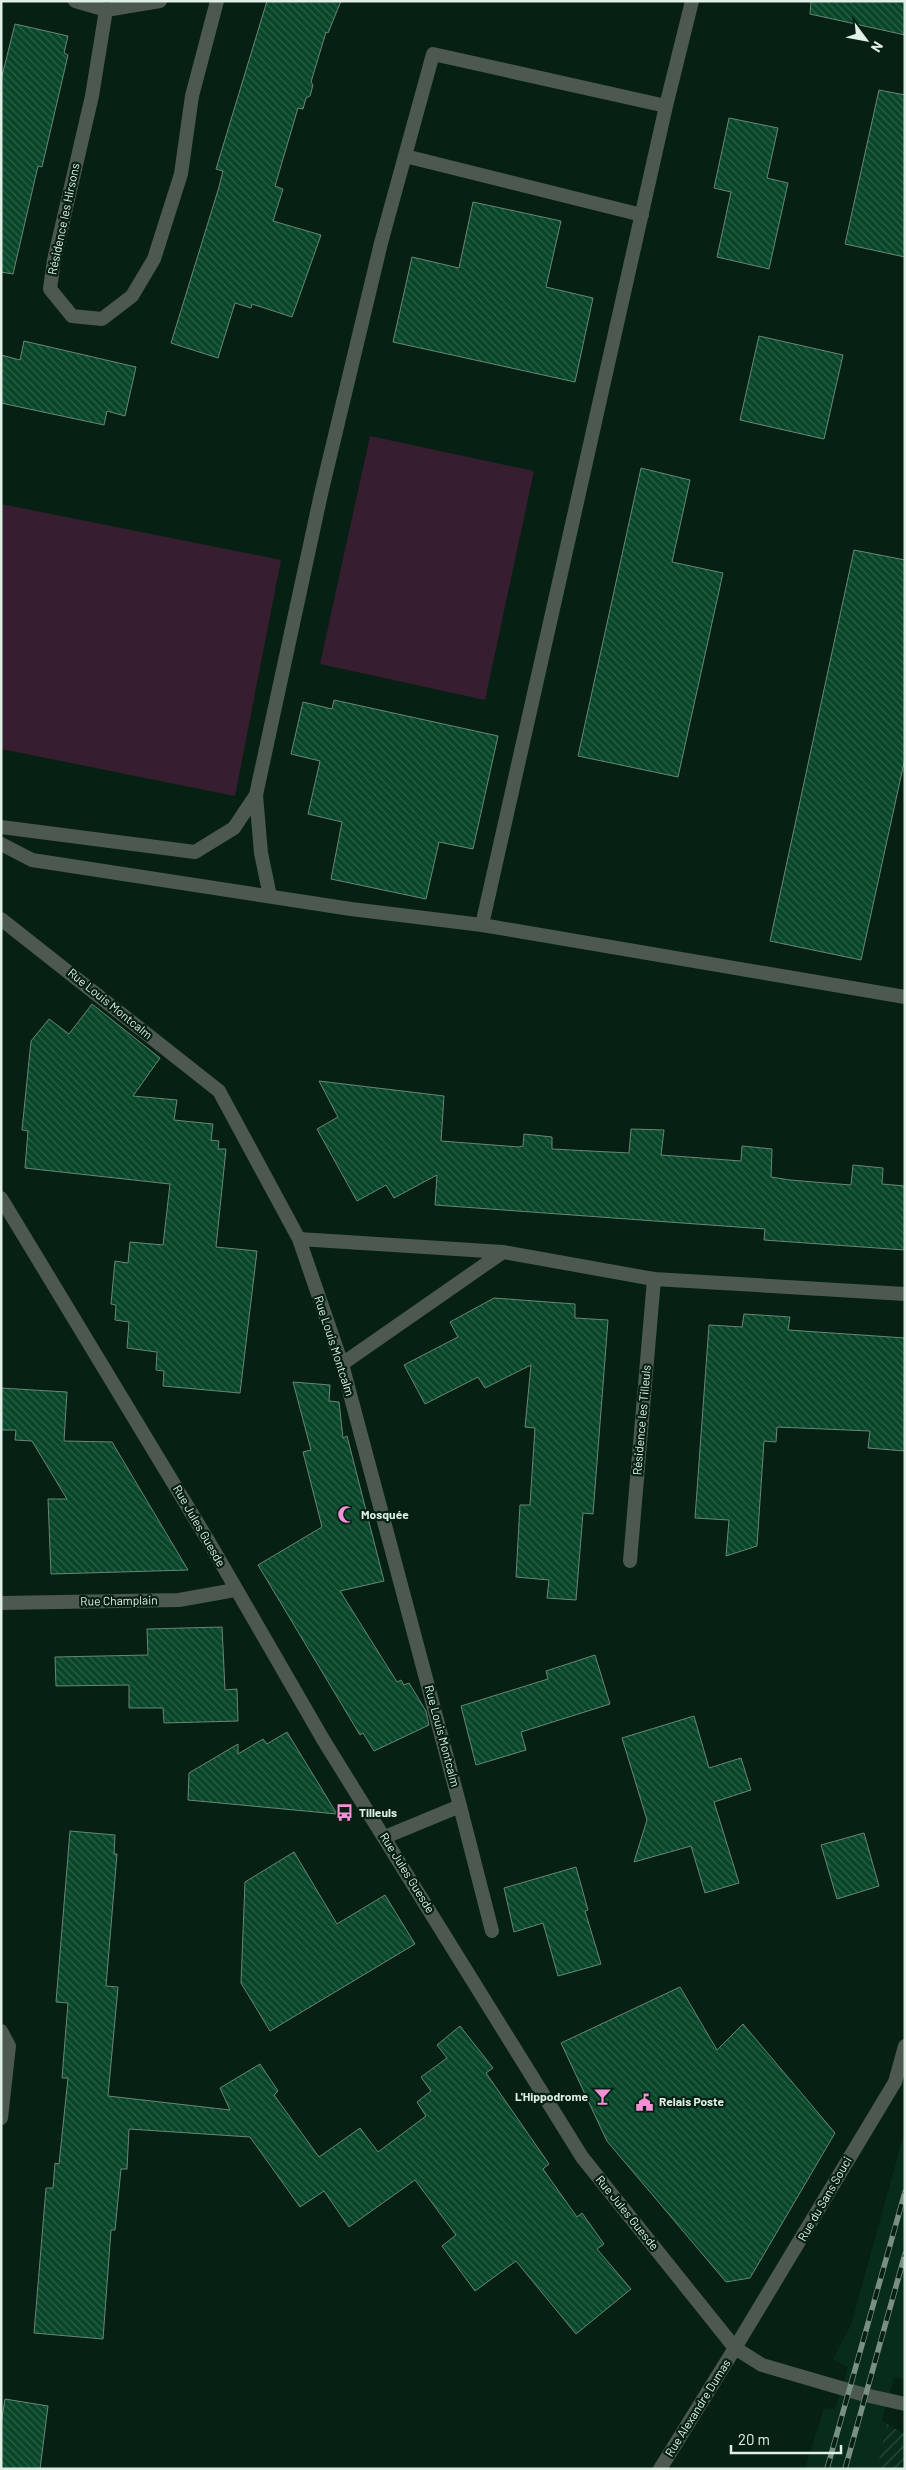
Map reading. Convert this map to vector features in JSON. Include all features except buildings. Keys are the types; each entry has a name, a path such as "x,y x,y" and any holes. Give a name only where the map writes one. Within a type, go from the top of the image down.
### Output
{"street":[{"path":"75,1 106,10 160,1"},
{"name":"Résidence les Hirsons","path":"106,10 92,96 54,260 50,289 72,316 102,318 132,296 154,260 181,174 192,96 217,1"},
{"path":"482,925 666,106 692,1"},
{"path":"270,896 261,853 256,795 321,494 381,243 433,54 666,106"},
{"path":"405,156 642,215"},
{"path":"1,827 195,852 234,828 256,795"},
{"path":"1,844 32,860 352,909 482,925 905,997"},
{"name":"Rue Louis Montcalm","path":"1,919 219,1092 299,1239 342,1364 492,1931"},
{"name":"Rue Jules Guesde","path":"1,1198 212,1547 235,1590 324,1741 386,1838 582,2157 735,2348 762,2365 865,2395 905,2404"},
{"path":"299,1239 503,1252 654,1280 905,1294"},
{"path":"342,1364 503,1252"},
{"name":"Résidence les Tilleuls","path":"630,1561 654,1280"},
{"name":"Rue Champlain","path":"1,1603 179,1600 235,1590"},
{"path":"386,1838 460,1806"},
{"path":"1,2030 9,2046 1,2118"},
{"name":"Rue du Sans Souci","path":"735,2348 895,2082 905,2046"},
{"name":"Rue Alexandre Dumas","path":"660,2469 735,2348"}],"shaded area":[{"path":"370,436 534,471 485,700 320,664"},
{"path":"1,504 281,560 235,796 1,749"},
{"path":"905,2130 905,2379 894,2378 882,2420 887,2424 877,2469 805,2469 824,2408 835,2409 848,2367 833,2359 851,2325"},
{"path":"887,2424 905,2434 905,2469 877,2469"}],"railway":[{"path":"827,2469 905,2192"},
{"path":"845,2469 905,2254"}],"place":[{"name":"Mosquée","path":"347,1515"},
{"name":"Tilleuls","path":"345,1813"},
{"name":"L'Hippodrome","path":"602,2097"},
{"name":"Relais Poste","path":"645,2102"}]}
